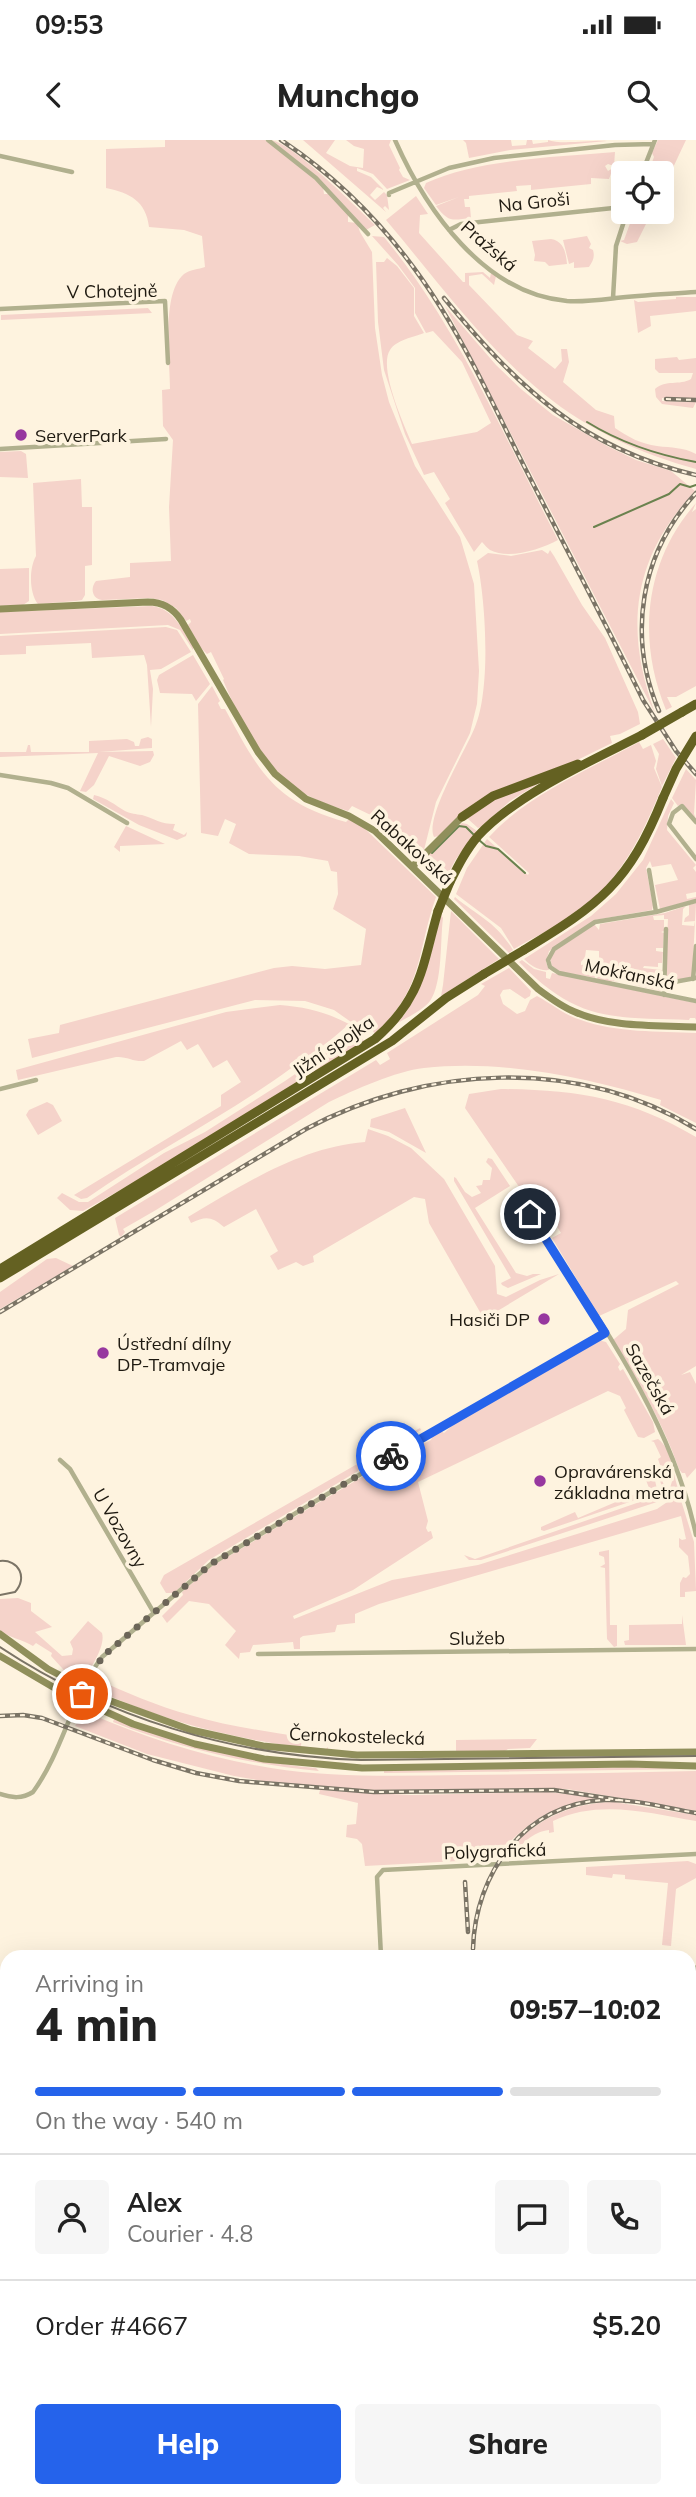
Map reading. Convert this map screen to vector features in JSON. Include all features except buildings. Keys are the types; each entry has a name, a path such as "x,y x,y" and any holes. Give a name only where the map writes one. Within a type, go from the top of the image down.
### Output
{"highway":[{"name":"Jižní spojka","path":"0,1269 375,1040 401,1013 416,989 438,911 450,882 473,843 494,822 522,801 696,704"},
{"name":"Jižní spojka","path":"0,1278 393,1041 446,998 577,918 607,893 638,852 676,769 696,736"},
{"path":"462,817 481,802 499,793 609,752"}],"main road":[{"name":"Rabakovská","path":"0,609 148,602 169,607 181,620 258,752 275,774 306,799 369,827 413,866 538,989 561,1005 586,1017 696,1027"},
{"path":"413,866 462,817"},
{"name":"Černokostelecká","path":"0,1634 40,1664 84,1689 167,1722 234,1740 299,1751 372,1755 696,1752"},
{"name":"Černokostelecká","path":"0,1656 79,1701 146,1728 220,1750 290,1763 372,1768 696,1764"}],"street":[{"path":"268,140 316,178 368,234"},
{"name":"Pražská","path":"395,140 415,182 449,230 489,268 519,288 560,300 589,302 696,292"},
{"path":"389,195 449,168 494,158 654,142 647,161"},
{"path":"0,156 72,172"},
{"name":"Na Groši","path":"449,230 461,224 611,208"},
{"path":"613,298 616,246 623,224"},
{"name":"V Chotejně","path":"0,309 164,301 167,363"},
{"path":"0,449 166,439"},
{"path":"0,775 68,788 127,822"},
{"path":"696,822 684,806 673,813 669,825 696,859"},
{"path":"649,870 656,912 696,901"},
{"name":"Mokřanská","path":"656,912 601,920 590,925 551,952 549,964 552,970 559,973 696,1002"},
{"path":"664,995 666,929"},
{"path":"663,984 695,979 696,946"},
{"path":"0,1090 36,1080"},
{"name":"Sazečská","path":"530,1214 653,1412 668,1443 696,1535"},
{"path":"0,1794 21,1797 33,1792 102,1657 211,1564 429,1433 605,1333"},
{"name":"U Vozovny","path":"60,1460 70,1469 154,1613"},
{"name":"Služeb","path":"258,1654 696,1649"},
{"path":"372,1755 372,1768"},
{"name":"Polygrafická","path":"381,1950 377,1877 383,1870 696,1854"}],"shaded area":[{"path":"165,140 265,140 282,151 323,187 324,194 330,194 348,214 348,222 357,223 372,252 375,328 389,402 415,466 460,537 474,584 479,671 477,704 470,733 436,802 421,854 379,819 352,806 348,811 320,801 300,791 283,777 262,752 244,723 211,652 207,654 200,647 188,625 190,619 186,621 176,608 162,600 102,600 96,598 93,593 96,581 130,577 130,563 171,561 169,507 173,440 163,426 162,390 170,389 169,311 177,283 184,274 205,267 202,236 184,230 149,227 144,211 135,200 106,188 106,149 165,147"},
{"path":"271,140 282,144 309,164 375,225 366,230 316,176"},
{"path":"303,140 335,140 326,153 350,166 363,168 364,149 346,140 391,140 389,145 399,170 403,177 410,180 387,189 373,174 357,168 357,171 371,177 384,190 377,187 370,195 375,200 384,192 387,195 389,210 385,206 383,208 386,212"},
{"path":"463,140 511,140 512,146 526,145 527,140 532,140 533,144 548,140 607,141 510,150 469,158"},
{"path":"658,140 686,140 674,166 674,161 652,161 652,153"},
{"path":"615,152 614,161 605,166 608,171 611,169 609,179 591,178 591,184 531,190 531,185 516,186 517,191 459,197 436,205 424,188 426,183 446,175 493,164"},
{"path":"416,196 428,214 420,215 419,233 463,282 465,273 483,272 490,278 491,273 496,276 494,285 482,274 469,276 469,285 517,335 533,341 528,348 555,369 562,361 561,349 567,349 569,362 563,382 596,410 614,416 615,428 630,437 646,444 682,449 696,454 696,469 655,456 597,430 561,407 522,375 461,311 386,220"},
{"path":"469,196 469,199 464,199 465,207 470,207 471,218 451,219 436,206"},
{"path":"630,224 646,224 637,242 627,244 620,241 624,240"},
{"path":"372,236 384,237 435,308 478,384 558,540 515,554 498,553 482,542 474,552 445,503 450,499 434,472 424,475 405,434 384,370 378,322 376,262 384,262 387,258 414,288 414,316 424,333 396,344 387,358 387,370 394,397 412,444 477,432 491,423 462,362 433,331 426,333 415,313 415,288 398,265"},
{"path":"587,236 591,244 589,248 594,252 593,261 589,267 574,268 574,262 569,264 563,240"},
{"path":"551,239 562,245 567,264 549,266 545,262 534,261 532,241"},
{"path":"696,297 696,311 650,316 651,326 638,333 634,300 638,302"},
{"path":"445,306 496,365 553,415 636,460 671,471 695,491 674,516 658,542 646,569 640,596 637,624 639,652 655,713"},
{"path":"148,308 152,313 1,320 1,315"},
{"path":"677,357 679,360 696,358 696,398 662,398 662,401 696,402 693,408 662,404 656,397 655,389 659,386 691,379 693,373 659,373 655,369 655,359"},
{"path":"21,451 26,454 28,478 0,477 0,452"},
{"path":"81,479 82,507 92,507 92,565 85,566 85,595 82,600 38,604 31,580 36,556 33,483"},
{"path":"696,503 692,512 696,509 696,686 676,697 667,697 672,707 666,710 651,656 651,602 665,550"},
{"path":"542,550 548,554 550,550 605,638 638,712 640,724 610,736 612,743 561,768 506,787 434,837 435,815 440,799 480,711 485,669 485,622 477,561 488,553 511,556"},
{"path":"29,568 29,601 23,605 0,606 0,569"},
{"path":"152,606 166,611 177,621 193,650 180,630 168,625 0,634 0,612"},
{"path":"166,627 177,630 191,652 161,669 150,670 153,689 151,727 144,655 92,658 91,643 26,646 26,654 0,655 0,636"},
{"path":"193,655 210,684 196,701 192,694 160,693 157,680 159,675"},
{"path":"212,686 221,709 225,709 248,750 271,781 301,805 321,814 346,822 349,819 361,825 436,897 411,985 391,1017 375,1034 370,1027 361,1029 334,1010 305,1001 255,1000 32,1058 28,1039 59,1033 60,1025 274,968 292,966 325,969 361,965 366,929 333,909 338,894 337,872 331,871 328,861 299,856 249,854 229,843 236,824 225,819 218,836 201,833 198,704"},
{"path":"127,739 139,746 141,739 152,739 152,748 99,752 153,751 154,755 150,762 140,766 109,756 94,785 86,792 80,791 98,753 0,757 0,752 26,752 28,745 31,752 89,752 89,741"},
{"path":"663,739 676,758 662,786 656,769 659,754 653,744"},
{"path":"639,742 643,749 651,745 656,761 654,768 662,787 629,855 607,884 579,911 514,949 501,928 456,894 467,868 487,839 528,875 529,873 489,837 504,822 540,796"},
{"path":"686,769 696,780 696,819 672,798"},
{"path":"541,782 510,801 481,827 478,828 468,819 468,816 493,799"},
{"path":"94,795 127,812 175,824 173,830 184,835 187,832 186,836 177,840 139,825 93,799"},
{"path":"671,799 674,803 668,816 667,830 696,865 693,868 696,872 696,892 686,894 687,899 696,899 660,909 655,885 678,880 671,864 652,867 650,861 646,868 652,910 595,920 549,951 546,962 549,970 539,969 527,962 524,959 591,916 616,894 643,860"},
{"path":"462,823 477,831 456,859 444,881 425,858"},
{"path":"126,826 165,844 120,846 120,852 114,847"},
{"path":"455,897 493,926 513,950 509,953 454,899"},
{"path":"696,903 692,977 665,982 668,919 664,919 664,915 653,916 654,920 664,920 664,931 661,932 664,933 663,948 656,948 656,951 663,952 662,963 658,963 658,967 643,968 662,970 661,991 634,985 635,971 629,971 629,965 622,965 620,982 597,980 598,969 601,967 598,966 601,963 599,951 586,950 581,962 581,965 593,963 593,967 596,967 595,978 561,972 552,966 550,958 553,952 594,924 599,930 600,924 665,913 686,906 683,909 682,925 694,926 695,921 684,922 689,915 689,905"},
{"path":"451,911 499,959 441,996 443,985"},
{"path":"441,915 440,961 434,993 423,1007 398,1023 420,985"},
{"path":"522,960 534,969 546,972 546,978 550,979 552,973 696,1003 696,1020 598,1013 560,996 519,962"},
{"path":"509,968 531,991 530,996 525,999 510,989 503,990 500,995 503,1004 517,1014 525,1011 530,1000 537,996 575,1018 594,1024 638,1031 696,1033 696,1123 660,1105 661,1100 604,1084 544,1072 484,1066 413,1070 375,1082 329,1102 123,1229 125,1232 121,1237 119,1235 115,1218 376,1060 380,1065 390,1059 387,1053 478,995 485,986 481,984"},
{"path":"280,1005 316,1011 349,1024 269,1084 87,1198 81,1199 74,1195 221,1106 221,1095 241,1082 227,1060 213,1068 198,1044 187,1050 181,1041 144,1061 116,1057 18,1080 16,1070 226,1012"},
{"path":"349,1031 357,1033 364,1041 154,1171 83,1211 70,1210 57,1198 62,1193 79,1202 88,1202 285,1081 330,1049 337,1039"},
{"path":"501,1089 555,1091 602,1099 648,1113 696,1137 696,1366 681,1375 690,1372 696,1384 696,1468 687,1478 679,1469 658,1419 613,1340 626,1329 628,1310 679,1284 676,1281 599,1316 552,1238 561,1233 540,1199 528,1200 465,1108 469,1094"},
{"path":"47,1102 53,1105 62,1121 38,1135 26,1115 29,1110"},
{"path":"405,1108 426,1153 389,1132 370,1127 371,1119"},
{"path":"368,1129 411,1148 444,1179 495,1266 497,1294 506,1297 559,1274 484,1319 429,1223 425,1199 414,1197 313,1256 314,1262 303,1266 296,1262 278,1270 270,1256 278,1251 256,1209 224,1227 208,1218 191,1223 188,1217 273,1169 318,1151 365,1142"},
{"path":"488,1158 492,1159 510,1186 475,1208 516,1273 527,1276 541,1274 508,1288 501,1283 511,1278 454,1181 454,1177 472,1197 481,1193 476,1186 482,1185 483,1180 490,1180 492,1168 486,1162"},
{"path":"56,1258 73,1266 0,1309 0,1292 47,1259"},
{"path":"598,1340 606,1342 620,1364 620,1371 623,1369 653,1422 655,1432 644,1438 638,1437 620,1396 608,1391 418,1482 428,1521 426,1528 428,1532 431,1531 433,1538 353,1590 293,1616 294,1619 392,1580 478,1565 657,1509 679,1494 694,1542 696,1591 685,1592 685,1597 680,1597 680,1583 683,1577 686,1578 690,1574 688,1556 679,1547 679,1538 686,1539 681,1516 379,1604 355,1614 355,1623 337,1625 335,1632 303,1636 300,1638 300,1649 294,1649 293,1642 253,1645 250,1652 240,1653 239,1659 225,1645 236,1631 209,1604 189,1601 167,1623 162,1616 183,1595 182,1592 212,1566 394,1458 431,1440 433,1434 440,1430 444,1433 455,1423"},
{"path":"420,1428 421,1430 361,1465 358,1471 209,1560 174,1593 166,1593 160,1583 164,1575"},
{"path":"658,1439 669,1455 678,1488 663,1500 481,1560 469,1560 464,1555 475,1559 657,1496 662,1487 656,1468 661,1472 659,1474 666,1489 670,1488 673,1478 669,1469 660,1465 658,1459 661,1457 651,1441"},
{"path":"653,1472 657,1489 653,1494 541,1530 541,1527 575,1512 578,1518 649,1488 644,1475"},
{"path":"609,1550 610,1625 617,1625 617,1646 614,1647 607,1639 605,1568 600,1567 605,1564 604,1557 599,1555 599,1552"},
{"path":"18,1598 31,1603 31,1611 52,1627 35,1632 62,1656 72,1655 70,1642 88,1621 102,1633 100,1651 82,1681 73,1680 51,1656 52,1653 36,1643 33,1646 0,1630 0,1599"},
{"path":"682,1615 686,1645 625,1645 624,1641 629,1640 629,1625 682,1624"},
{"path":"94,1678 178,1711 232,1725 302,1737 301,1746 328,1747 328,1751 238,1737 182,1722 98,1691 95,1689 98,1685 95,1683 91,1686"},
{"path":"88,1713 132,1731 201,1753 247,1764 295,1771 390,1776 696,1771 696,1811 567,1789 360,1790 274,1783 147,1754 75,1726 82,1715"},
{"path":"114,1719 213,1750 316,1768 319,1771 214,1754 163,1740 113,1722"},
{"path":"537,1739 530,1748 456,1751 456,1740"},
{"path":"633,1767 696,1769 384,1773 384,1771"},
{"path":"320,1790 411,1795 548,1792 593,1799 564,1807 538,1819 505,1847 496,1859 365,1866 362,1844 357,1839 346,1837 347,1825 356,1824 358,1803 319,1794"},
{"path":"614,1802 696,1815 696,1821 606,1809 570,1814 553,1821 554,1832 549,1833 549,1830 537,1833 528,1839 512,1856 515,1858 501,1859 525,1835 551,1817 580,1806"},
{"path":"688,1861 696,1864 696,1878 676,1889 671,1946 662,1945 668,1883 625,1879 625,1875 613,1874 612,1878 586,1875 586,1867"}],"waterway":[{"path":"587,422 640,447 696,462"},
{"path":"594,527 669,494 680,484 690,487 696,485"},
{"path":"432,853 459,826 466,827 473,834"},
{"path":"479,840 486,846 498,849 525,873"}],"tram line":[{"path":"0,1561 17,1566 21,1576 15,1592 0,1595"},
{"path":"0,1647 41,1672 127,1713 173,1729 266,1751 361,1760 696,1756"}],"railway":[{"path":"281,140 328,175 370,215 408,260 441,308 475,367 643,700 676,751 696,774"},
{"path":"444,298 498,359 525,386 554,409 618,448 696,475"},
{"path":"666,399 696,400"},
{"path":"659,711 643,654 644,596 662,542 696,493"},
{"path":"0,1312 306,1129 352,1108 401,1092 451,1082 501,1078 552,1080 602,1089 650,1105 696,1129"},
{"path":"0,1716 42,1718 153,1760 196,1773 239,1781 374,1792 554,1790 626,1801"},
{"path":"473,1949 483,1894 495,1869 510,1847 529,1828 551,1814 576,1804 605,1800 640,1802 696,1813"},
{"path":"465,1882 468,1932"}],"way so far":[{"path":"82,1694 102,1657 211,1564 391,1456"}],"place":[{"name":"ServerPark","path":"21,435"},
{"name":"Hasiči DP","path":"544,1319"},
{"name":"Ústřední dílny DP-Tramvaje","path":"103,1353"},
{"name":"Opravárenská základna metra","path":"540,1481"}],"route":[{"path":"391,1456 605,1333 530,1214"}]}
